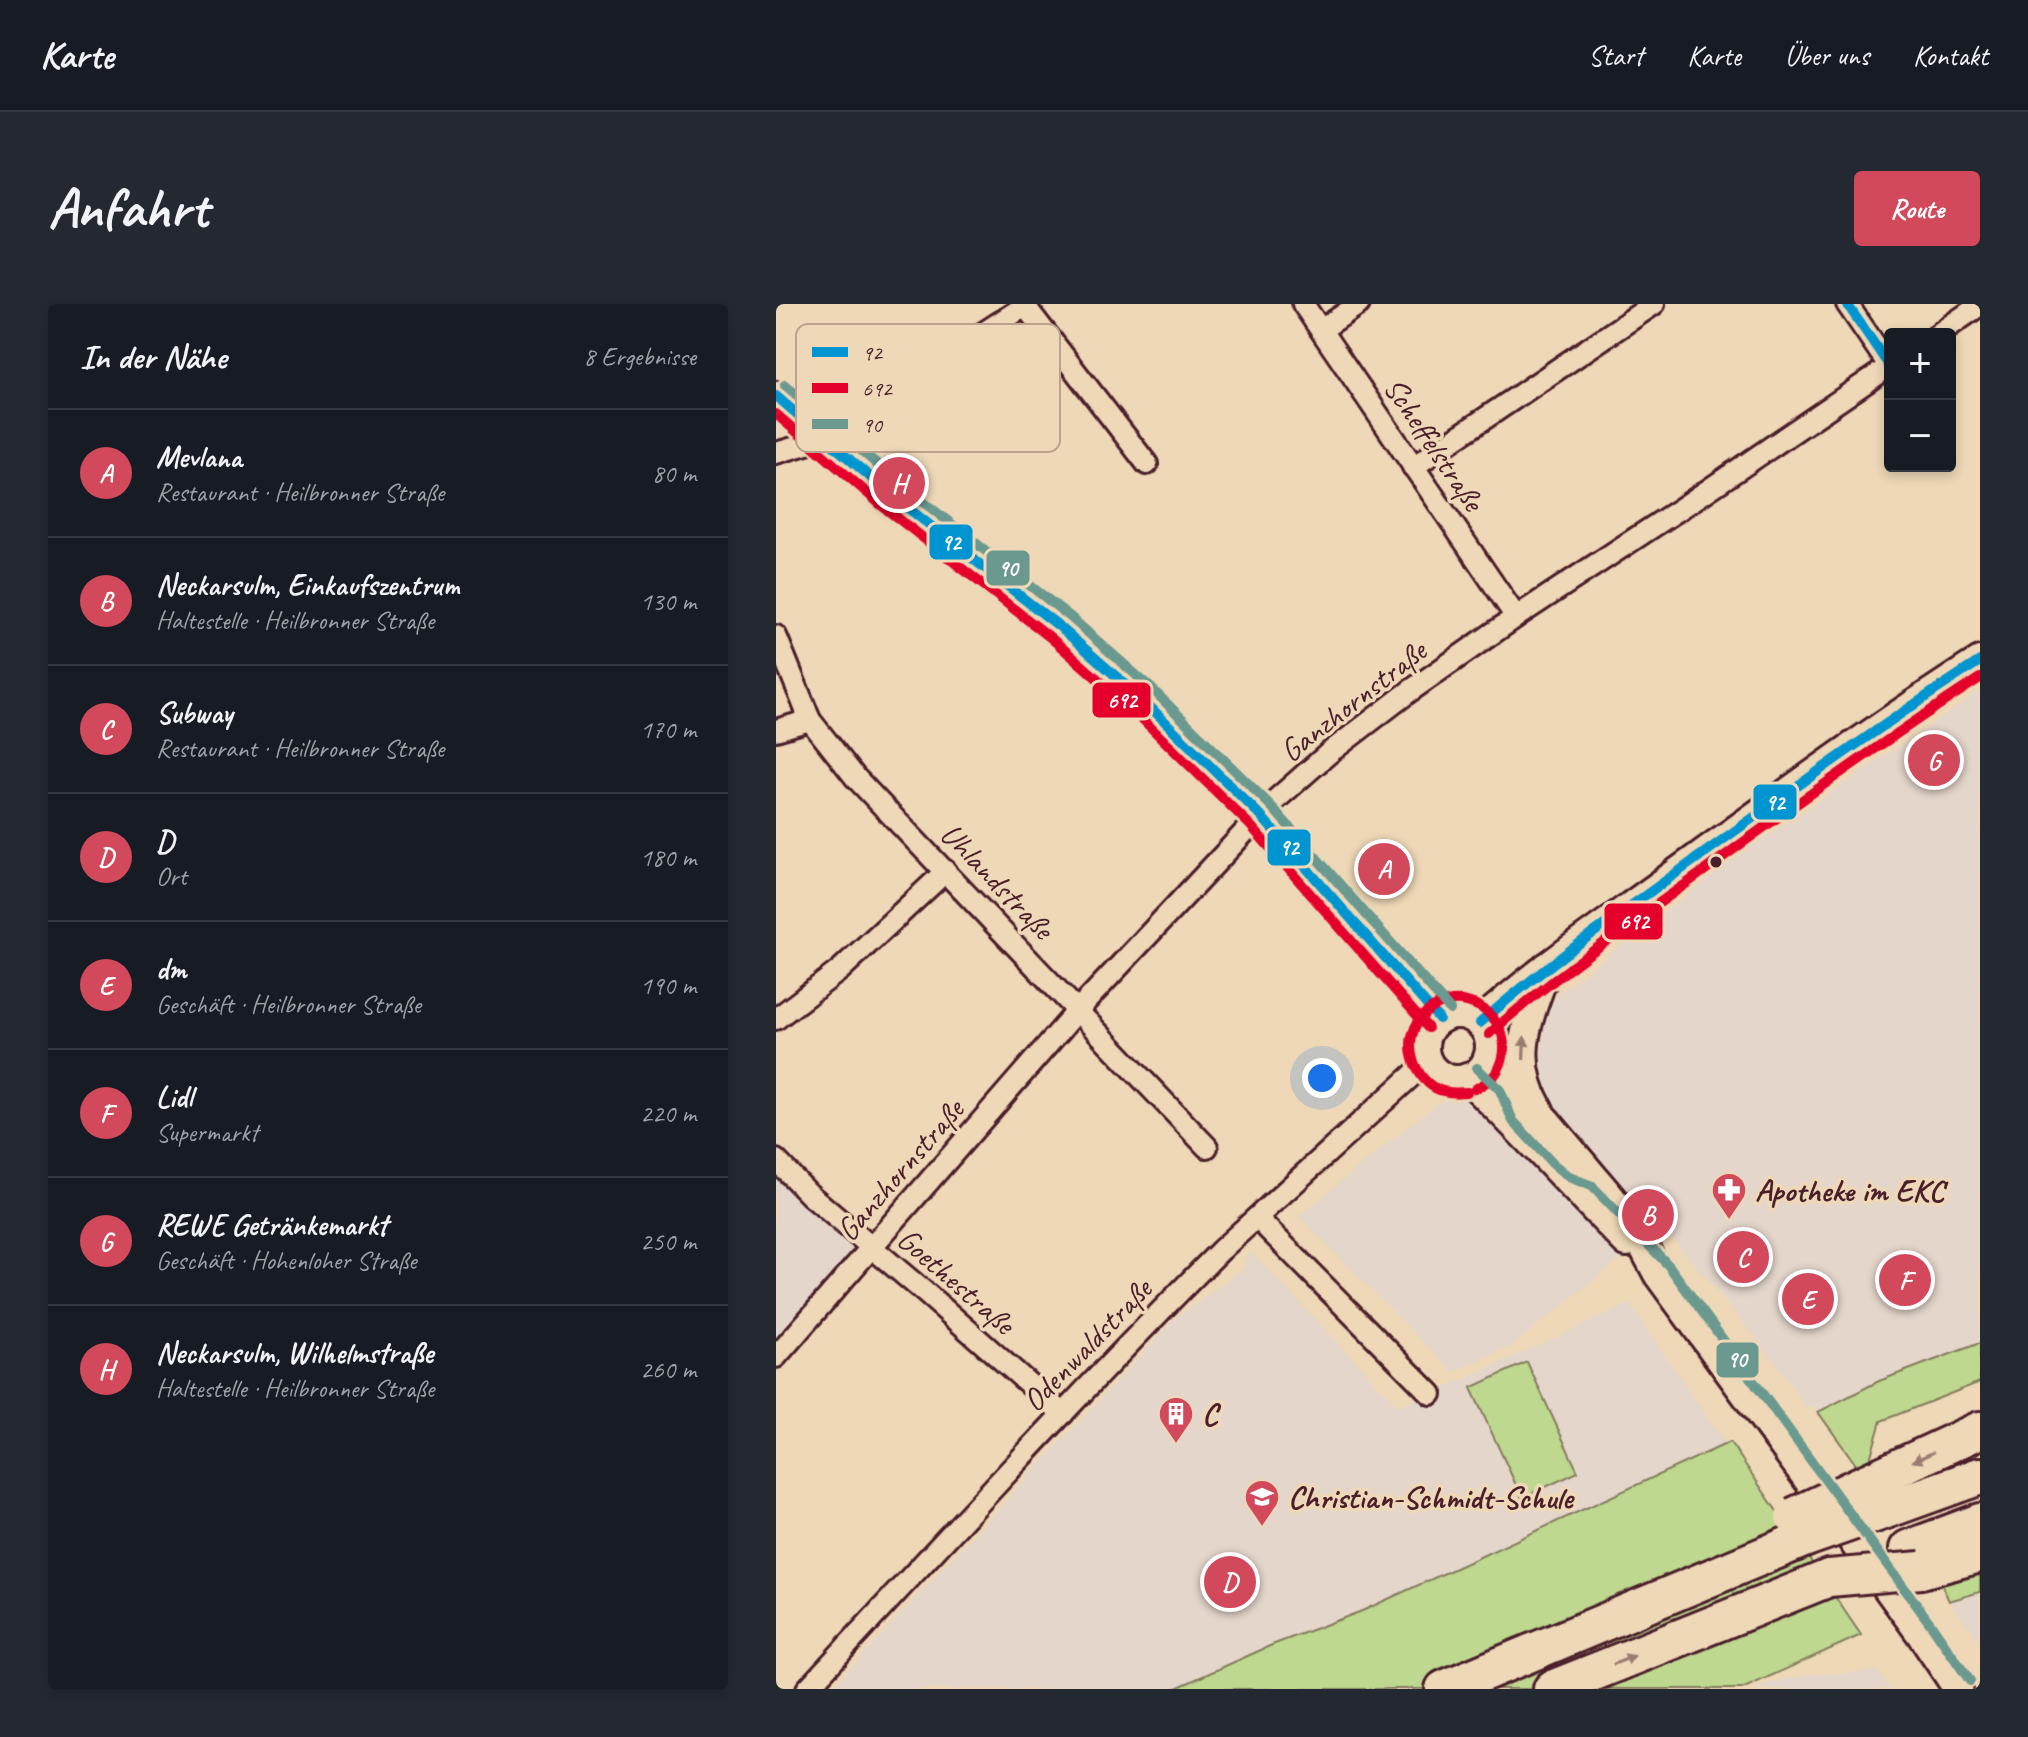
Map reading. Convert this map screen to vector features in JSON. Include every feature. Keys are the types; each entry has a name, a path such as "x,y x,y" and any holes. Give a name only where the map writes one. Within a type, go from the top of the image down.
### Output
{"highway":[{"path":"1444,1689 1589,1628 1800,1527 1874,1497 1980,1430"},
{"path":"1874,1497 1980,1476"},
{"path":"1914,1560 1980,1522"},
{"path":"1552,1689 1829,1578 1914,1560 1980,1554"}],"main road":[{"path":"776,396 796,414"},
{"path":"840,452 929,526 1060,627 1142,699 1260,815 1439,1019"},
{"path":"1480,1023 1548,967 1791,789 1980,661"},
{"path":"1546,1121 1532,1098 1522,1050 1528,1017 1548,967"},
{"path":"1460,1014 1480,1023 1489,1039 1488,1058 1484,1066 1467,1078 1456,1080 1435,1071 1425,1050 1426,1038 1439,1019 1460,1014"},
{"path":"1488,1058 1546,1121 1632,1225 1658,1274 1958,1689"},
{"path":"1467,1078 1516,1124 1658,1274"}],"street":[{"name":"Scheffelstraße","path":"1303,304 1516,617"},
{"path":"1321,330 1359,304"},
{"path":"1413,467 1654,304"},
{"path":"1847,304 1884,358"},
{"path":"1947,328 1980,305"},
{"path":"994,324 1021,306 1035,324"},
{"path":"1060,355 1147,464"},
{"name":"Ganzhornstraße","path":"776,1357 1078,1010 1271,804 1336,747 1410,691 1884,371"},
{"path":"776,453 796,447"},
{"name":"Uhlandstraße","path":"776,636 810,720 855,777 1207,1147"},
{"path":"776,730 810,720"},
{"path":"776,1019 840,970 946,871"},
{"name":"Odenwaldstraße","path":"807,1689 1198,1272 1428,1061"},
{"name":"Goethestraße","path":"776,1160 810,1195 1063,1414"},
{"path":"1257,1218 1431,1394"}],"shaded area":[{"path":"1980,691 1980,1343 1879,1381 1818,1412 1814,1407 1806,1408 1773,1359 1662,1225 1512,1346 1453,1372 1299,1216 1435,1105 1491,1082 1560,992 1742,853"},
{"path":"776,1177 855,1251 776,1342"},
{"name":"Christian-Schmidt-Schule","path":"1252,1253 1398,1406 1630,1304 1725,1444 1362,1611 1272,1645 1174,1689 831,1689 1174,1319 1235,1275 1246,1265 1244,1261"},
{"path":"1980,1592 1980,1641 1949,1601"},
{"path":"1876,1671 1891,1689 1754,1689 1806,1675"}],"green space":[{"path":"1980,1343 1980,1382 1881,1421 1870,1459 1857,1466 1818,1412 1879,1381"},
{"path":"1527,1362 1578,1472 1522,1498 1471,1388"},
{"path":"1730,1442 1861,1635 1742,1689 1174,1689 1272,1645 1362,1611"},
{"path":"1980,1571 1980,1592 1949,1601 1942,1585"}],"transit line":[{"name":"92","path":"1847,304 1884,358"},
{"name":"90","path":"785,385 796,394"},
{"name":"92","path":"776,396 796,413"},
{"name":"692","path":"776,414 796,431"},
{"name":"692","path":"820,452 881,505 1051,638 1132,709 1250,825 1428,1028"},
{"name":"92","path":"841,452 1060,627 1142,699 1260,815 1439,1019"},
{"name":"90","path":"863,452 1069,616 1152,689 1271,806 1450,1010"},
{"name":"92","path":"1480,1023 1609,921 1833,761 1980,661"},
{"name":"692","path":"1489,1034 1617,933 1837,775 1980,678"},
{"name":"692","path":"1467,1092 1439,1090 1424,1079 1415,1063 1412,1036 1422,1017 1438,1005 1453,1001 1467,1002 1480,1007 1499,1028 1504,1041 1498,1070 1491,1079 1475,1089"},
{"name":"90","path":"1477,1068 1500,1090 1513,1121 1553,1164 1569,1177 1592,1186 1669,1266 1970,1681"}],"place":[{"name":"Neckarsulm, Wilhelmstraße","path":"899,483"},
{"name":"REWE Getränkemarkt","path":"1934,760"},
{"name":"Mevlana","path":"1384,869"},
{"name":"Neckarsulm, Einkaufszentrum","path":"1648,1215"},
{"name":"Apotheke im EKC","path":"1729,1221"},
{"name":"Subway","path":"1743,1257"},
{"name":"Lidl","path":"1905,1280"},
{"name":"dm","path":"1808,1299"},
{"name":"C","path":"1176,1445"},
{"name":"Christian-Schmidt-Schule","path":"1262,1528"},
{"name":"D","path":"1230,1582"}]}
